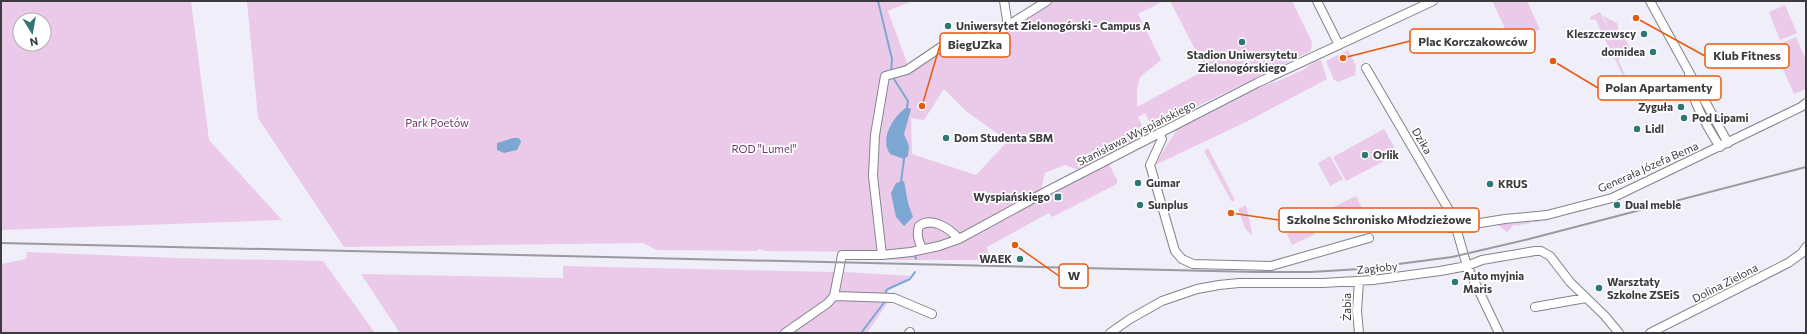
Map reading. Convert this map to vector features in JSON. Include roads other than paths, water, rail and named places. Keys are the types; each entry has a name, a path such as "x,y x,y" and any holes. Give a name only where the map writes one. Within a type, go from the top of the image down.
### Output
{"street":[{"path":"1004,1 1008,26"},
{"path":"882,255 873,176 875,135 889,75 914,66 940,47 985,37 1008,26 1047,1"},
{"path":"1317,1 1339,45"},
{"name":"Stanisława Wyspiańskiego","path":"834,296 842,255 882,255 922,249 959,239 1257,83 1432,1"},
{"path":"1650,1 1728,143"},
{"name":"Dzika","path":"1366,68 1445,203 1467,266 1499,333"},
{"path":"1689,74 1690,86 1698,105 1720,146"},
{"name":"Generała Józefa Bema","path":"1453,227 1495,220 1548,215 1595,203 1624,193 1804,106"},
{"path":"1159,133 1162,139 1150,165 1175,250 1182,259 1187,262 1199,265 1271,266 1369,238"},
{"path":"922,249 917,236 917,231 919,226 924,223 936,223 959,239"},
{"name":"Dolina Zielona","path":"1650,333 1788,263 1802,254 1806,247"},
{"name":"Zagłoby","path":"1110,333 1130,318 1162,301 1205,288 1239,283 1359,281 1413,275 1467,266 1490,259 1520,253 1541,251 1550,256 1561,272 1619,333"},
{"name":"Żabia","path":"1359,281 1357,311 1359,333"},
{"path":"785,333 828,303 834,296 886,297 900,300 932,314"},
{"path":"1534,307 1586,298"}],"water":[{"path":"907,107 911,109 904,134 909,146 908,156 904,159 890,154 886,141 887,134 893,122"},
{"path":"513,138 519,138 521,142 517,150 504,153 497,150 497,143"},
{"path":"904,181 908,203 913,217 904,226 896,217 891,193 896,183"}],"waterway":[{"path":"878,1 892,59 891,72"},
{"path":"892,76 908,101 907,107"},
{"path":"901,182 904,159"},
{"path":"915,254 916,259"},
{"path":"886,296 886,291 888,289 910,279 915,272"},
{"path":"861,333 886,300"}],"railway":[{"path":"1,243 1256,272 1311,272 1360,269 1452,257 1529,239 1806,167"}],"place":[{"name":"Klub Fitness","path":"1636,18"},
{"name":"Uniwersytet Zielonogórski - Campus A","path":"948,26"},
{"name":"Kleszczewscy","path":"1644,34"},
{"name":"Stadion Uniwersytetu Zielonogórskiego","path":"1242,42"},
{"name":"domidea","path":"1653,52"},
{"name":"Plac Korczakowców","path":"1343,58"},
{"name":"Polan Apartamenty","path":"1553,61"},
{"name":"BiegUZka","path":"922,106"},
{"name":"Zyguła","path":"1681,107"},
{"name":"Pod Lipami","path":"1684,118"},
{"name":"Lidl","path":"1637,129"},
{"name":"Dom Studenta SBM","path":"946,138"},
{"name":"Orlik","path":"1365,155"},
{"name":"Gumar","path":"1138,183"},
{"name":"KRUS","path":"1490,184"},
{"name":"Wyspiańskiego","path":"1058,197"},
{"name":"Sunplus","path":"1140,205"},
{"name":"Dual meble","path":"1617,205"},
{"name":"Szkolne Schronisko Młodzieżowe","path":"1231,213"},
{"name":"W","path":"1015,245"},
{"name":"WAEK","path":"1020,259"},
{"name":"Auto myjnia Maris","path":"1455,282"},
{"name":"Warsztaty Szkolne ZSEiS","path":"1599,288"}],"park label":[{"name":"Park Poetów","path":"437,123"},
{"name":"ROD \"Lumel\"","path":"764,149"}]}
